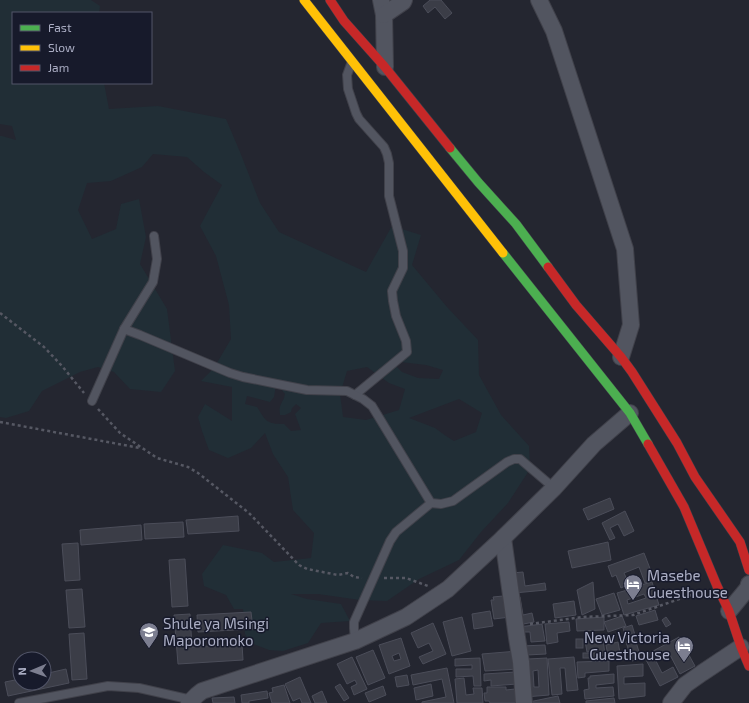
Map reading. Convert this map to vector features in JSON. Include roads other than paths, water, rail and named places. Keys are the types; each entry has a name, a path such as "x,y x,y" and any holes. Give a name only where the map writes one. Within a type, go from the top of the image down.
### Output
{"main road":[{"path":"304,0 630,413 684,506 729,611 749,666"},
{"path":"330,0 344,21 385,67 478,182 516,224 576,305 621,357 677,444 695,477 740,542 749,570"}],"street":[{"path":"385,67 383,7 403,2 404,0"},
{"path":"539,0 554,32 625,249 631,325 621,357"},
{"path":"190,701 202,691 355,641 406,617 448,589 554,488 594,444 630,413"},
{"path":"503,538 521,662 524,703"},
{"path":"729,611 748,588 749,584"},
{"path":"671,703 685,685 702,672 741,647"}],"lane":[{"path":"352,61 347,75 347,82 356,113 359,119 384,148 389,163 389,196 403,251 403,268 392,291 393,301 396,316 408,349 407,352 355,395"},
{"path":"92,402 124,329 153,282 157,259 154,236"},
{"path":"124,329 243,377 308,390 347,391 363,399 372,406 431,503"},
{"path":"355,641 354,622 390,541 401,528 431,503 441,504 453,501 507,462 514,459 520,459 554,488"},
{"path":"19,703 108,686 139,688 190,701"}],"place":[{"name":"Masebe Guesthouse","path":"633,601"},
{"name":"Shule ya Msingi Maporomoko","path":"149,649"},
{"name":"New Victoria Guesthouse","path":"684,663"}]}
